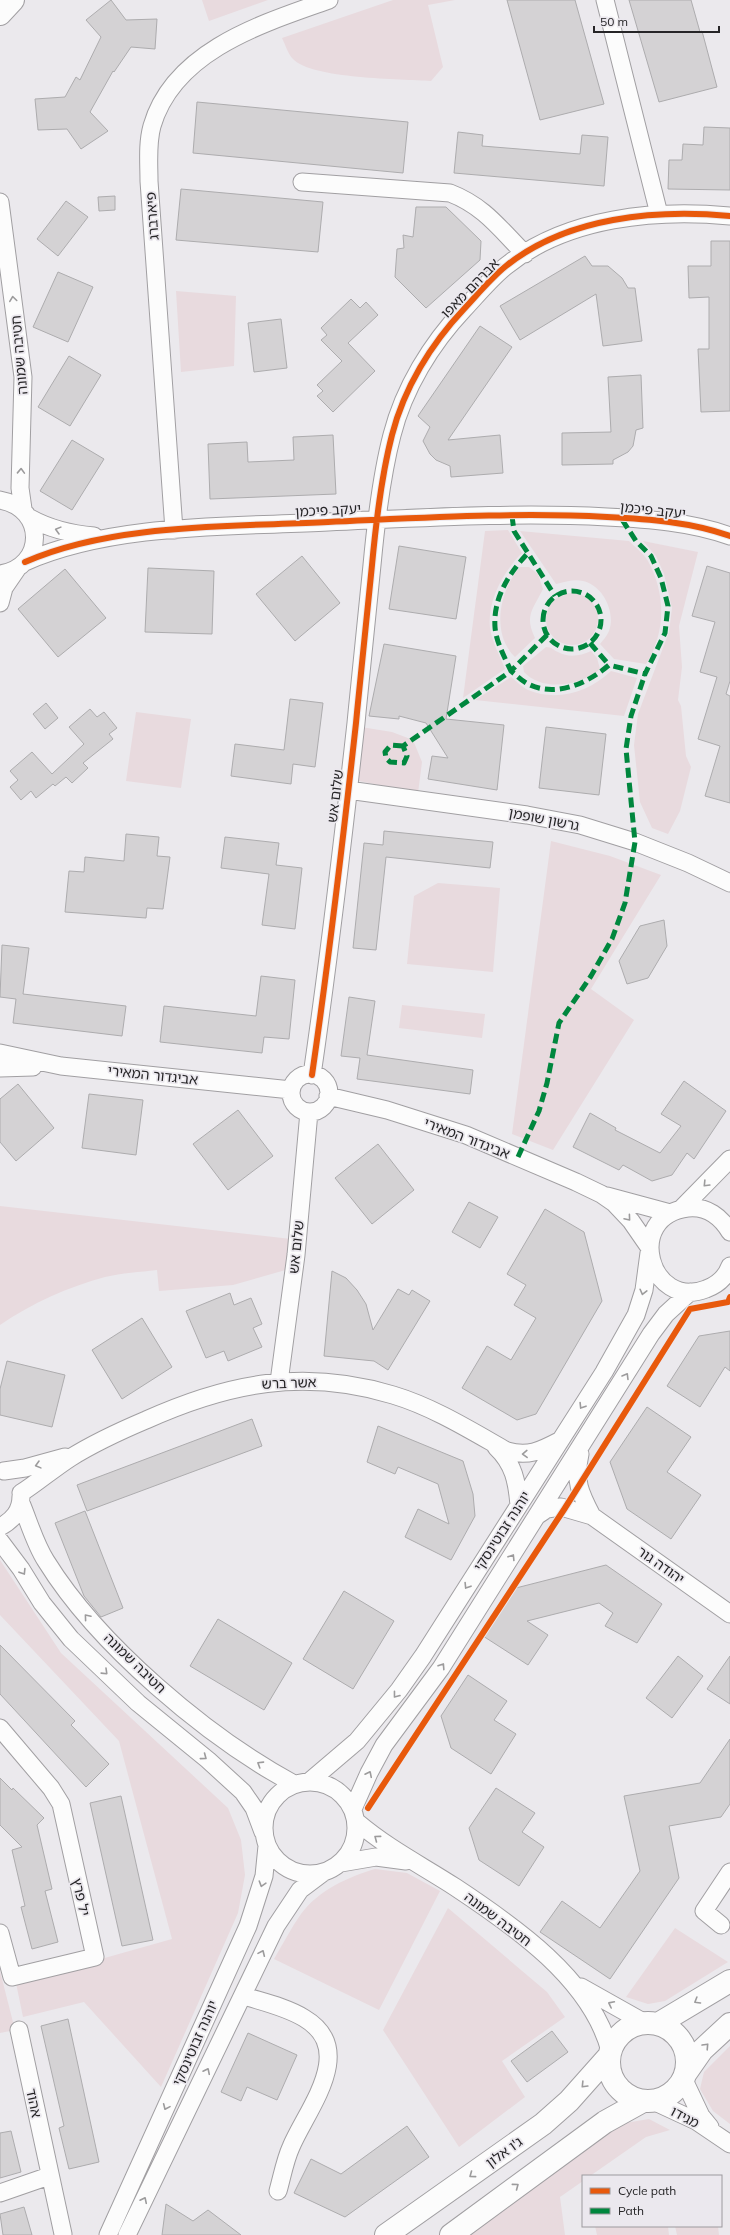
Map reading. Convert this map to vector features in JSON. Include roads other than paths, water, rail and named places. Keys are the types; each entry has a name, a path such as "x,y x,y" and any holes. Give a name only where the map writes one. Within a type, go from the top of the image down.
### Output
{"main road":[{"path":"0,14 13,0"},
{"path":"648,2101 630,2097 620,2090 611,2074 610,2053 616,2040 623,2032 634,2026 652,2023 730,1981"},
{"path":"652,2023 670,2029 679,2038 685,2048 688,2061 685,2076"},
{"path":"451,2235 605,2122 648,2101 671,2094 702,2050 730,2024"},
{"name":"ג'ו אלון","path":"386,2235 543,2124 569,2101 610,2053"}],"street":[{"name":"פיארברג","path":"174,530 150,188 149,145 152,126 161,106 175,84 209,53 268,22 329,0"},
{"path":"605,0 659,214"},
{"path":"302,182 450,193 468,200 484,211 525,254"},
{"name":"חטיבה שמונה","path":"0,202 23,377 20,488 26,514 33,527 34,546 21,565"},
{"name":"אברהם מאפו","path":"377,520 391,436 401,406 413,380 433,346 456,317 507,265 551,239 615,218 659,214 730,216"},
{"name":"יעקב פיכמן","path":"0,500 16,504 26,514 46,527 73,534 110,538"},
{"name":"יעקב פיכמן","path":"0,574 53,550 110,538 174,530 377,520 556,514 673,522 714,530 730,536"},
{"name":"שלום אש","path":"312,1075 327,973 377,520"},
{"path":"0,603 4,588 21,565"},
{"name":"גרשון שופמן","path":"348,790 527,815 580,825 635,842 688,863 730,883"},
{"name":"אביגדור המאירי","path":"0,1053 61,1066 291,1090"},
{"name":"אביגדור המאירי","path":"0,1068 61,1066"},
{"path":"312,1075 325,1082 328,1096 327,1101 319,1109 308,1112 295,1105 291,1090 299,1078 312,1075"},
{"name":"אביגדור המאירי","path":"328,1096 387,1110 466,1135 601,1194 676,1211 693,1207 705,1210 716,1215 730,1232"},
{"name":"שלום אש","path":"279,1382 296,1255 308,1112"},
{"path":"676,1211 730,1159"},
{"name":"אביגדור המאירי","path":"601,1194 624,1213 649,1250 652,1265 658,1276 667,1284 678,1290 690,1292"},
{"name":"יוהנה זבוטינסקי","path":"302,1782 357,1740 399,1690 604,1372 636,1314 644,1290 649,1250 656,1228 676,1211"},
{"path":"690,1292 713,1286 722,1279 730,1266"},
{"path":"713,1286 730,1289"},
{"name":"יוהנה זבוטינסקי","path":"355,1816 369,1773 384,1746 441,1668 582,1446 651,1334 666,1314 690,1292"},
{"name":"אשר ברש","path":"2,1470 44,1463 88,1448 143,1421 203,1396 238,1387 279,1382 336,1383 392,1395 438,1413 507,1451 524,1454 539,1452 560,1441"},
{"name":"אשר ברש","path":"490,1441 504,1454 513,1469 517,1482 519,1505"},
{"name":"יהודה גור","path":"582,1446 577,1468 578,1487 592,1516"},
{"name":"אשר ברש","path":"21,1498 88,1448"},
{"name":"חטיבה שמונה","path":"2,1470 15,1480 45,1560 64,1588 91,1621 156,1684 193,1716 251,1758 302,1782"},
{"path":"0,1527 14,1518 21,1498"},
{"name":"יהודה גור","path":"538,1515 547,1509 561,1507 592,1516 730,1614"},
{"name":"חטיבה שמונה","path":"0,1541 21,1568 42,1603 72,1639 138,1704 208,1760 243,1792 254,1808 265,1839"},
{"name":"יל פרץ","path":"0,1728 51,1788 60,1804 95,1957 12,1977 0,1933"},
{"path":"302,1782 323,1783 336,1788 346,1798 355,1816 356,1837 351,1851 341,1862 324,1872 311,1874 297,1872 284,1867 274,1858 265,1839 265,1817 270,1803 281,1791 302,1782"},
{"name":"חטיבה שמונה","path":"355,1816 396,1853 455,1887 509,1926 558,1967 582,1993 597,2016 606,2034 610,2053"},
{"name":"יוהנה זבוטינסקי","path":"108,2235 248,1926 264,1876 265,1839"},
{"name":"חטיבה שמונה","path":"341,1862 376,1856 400,1859 422,1867"},
{"name":"יוהנה זבוטינסקי","path":"127,2235 244,1996 266,1944 282,1915 300,1890 324,1872"},
{"path":"721,1925 704,1911 730,1872"},
{"name":"חטיבה שמונה","path":"569,1979 652,2023"},
{"path":"244,1996 304,2018 318,2029 324,2040 328,2055 327,2072 322,2088 290,2148 278,2191"},
{"name":"אהוד","path":"19,2030 49,2176 63,2234"},
{"name":"מגידו","path":"685,2076 701,2116 723,2140"},
{"name":"מגידו","path":"648,2101 696,2121 723,2140"},
{"path":"0,2193 49,2176"}]}
